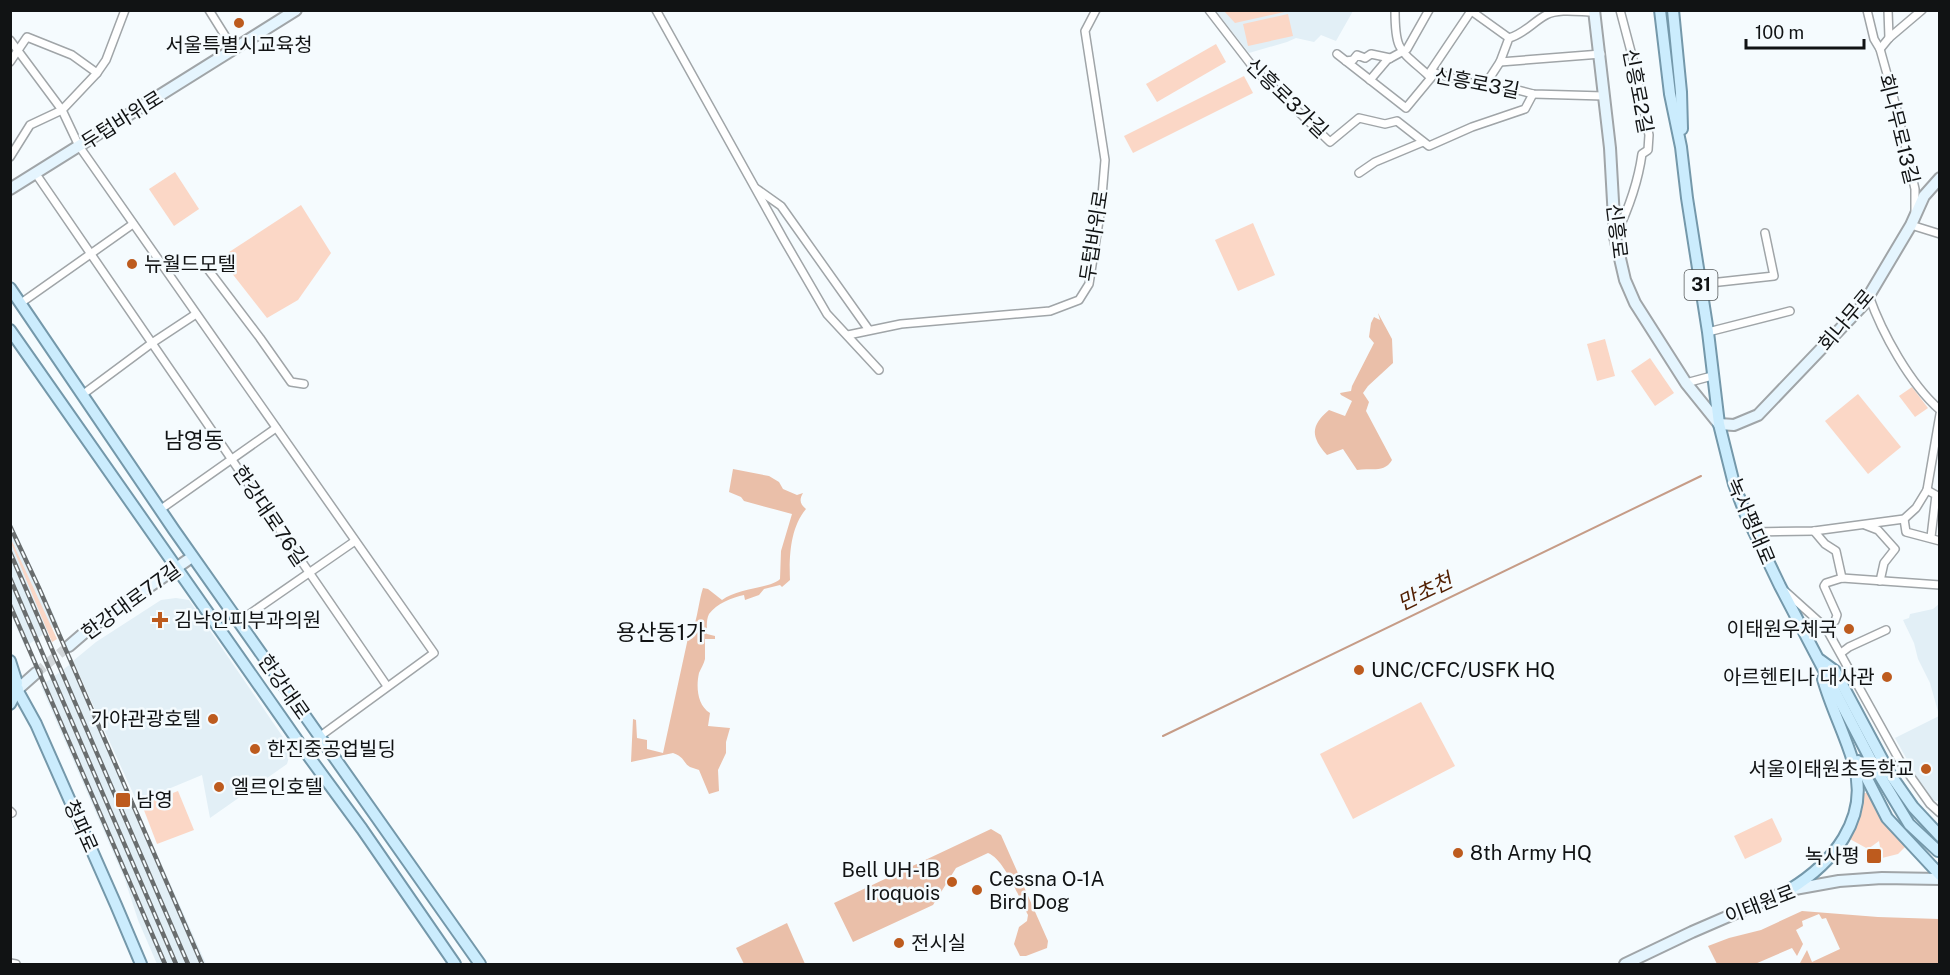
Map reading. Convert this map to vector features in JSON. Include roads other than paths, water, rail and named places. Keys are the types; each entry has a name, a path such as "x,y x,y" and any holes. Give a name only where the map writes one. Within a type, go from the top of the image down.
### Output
{"main road":[{"name":"두텁바위로","path":"10,189 296,10"},
{"name":"녹사평대로","path":"1660,10 1670,94 1681,147 1708,332 1719,424 1734,484 1780,586 1896,805 1909,824 1938,851"},
{"name":"녹사평대로","path":"1673,10 1681,92 1681,147"},
{"name":"신흥로","path":"1594,11 1601,54 1610,148 1615,237 1625,280 1635,303 1686,383 1719,424"},
{"name":"회나무로","path":"1719,424 1734,424 1758,415 1864,304 1911,225 1924,196 1940,178"},
{"name":"한강대로","path":"10,288 192,557 480,964"},
{"name":"한강대로","path":"10,330 455,964"},
{"name":"한강대로77길","path":"69,646 91,627 192,557"},
{"path":"1789,890 1819,869 1835,852 1847,834 1856,807 1858,788 1855,766 1830,704 1817,658"},
{"path":"1817,658 1834,671 1890,774 1913,807 1940,836"},
{"name":"청파로","path":"10,661 18,689"},
{"path":"10,704 18,689 36,673"},
{"name":"청파로","path":"10,677 36,724 139,962"},
{"path":"1830,704 1887,818 1940,877"},
{"name":"이태원로","path":"1625,964 1789,890 1839,881 1940,877"}],"street":[{"path":"10,157 30,125 62,110 97,73 106,60 126,10"},
{"path":"208,10 234,50"},
{"path":"656,10 827,314 879,370"},
{"name":"두텁바위로","path":"848,335 901,324 1050,311 1079,300 1089,284 1101,208 1105,160 1085,31 1096,10"},
{"name":"신흥로3가길","path":"1209,10 1256,71 1330,142 1359,118 1385,124 1397,121"},
{"path":"1395,10 1395,39 1401,52"},
{"path":"1370,80 1390,58 1407,50 1429,10"},
{"path":"1546,10 1594,11"},
{"name":"신흥로2길","path":"1615,237 1631,203 1642,154 1648,150 1649,135 1620,10"},
{"name":"회나무로13길","path":"1867,10 1897,110 1914,189 1916,214"},
{"path":"1888,10 1889,38"},
{"path":"1880,50 1889,38 1922,10"},
{"path":"1509,38 1482,14 1471,11 1431,74 1398,116 1397,121 1429,146 1472,127 1525,109 1533,94"},
{"path":"1487,82 1500,62 1509,38 1556,12"},
{"path":"10,62 27,38 72,55 97,73"},
{"path":"10,40 62,110 79,146 434,653 320,737"},
{"name":"신흥로3길","path":"1401,52 1431,74 1471,83 1487,82 1533,94 1604,96"},
{"path":"1337,54 1406,108"},
{"path":"1346,61 1353,60 1357,55 1365,58 1371,54 1390,58"},
{"path":"1500,62 1601,54"},
{"path":"1359,173 1375,162 1423,142"},
{"name":"한강대로76길","path":"36,174 309,573"},
{"path":"755,188 781,206 869,330"},
{"path":"21,303 133,224"},
{"path":"1911,225 1940,234"},
{"path":"1701,284 1774,276 1765,233"},
{"path":"207,268 291,382 304,384"},
{"path":"1754,532 1814,531 1904,519 1916,508 1928,490 1936,459 1940,412 1894,351 1869,296"},
{"path":"1708,332 1790,311"},
{"path":"82,395 152,343 196,314"},
{"path":"1686,383 1712,376"},
{"path":"160,509 276,428"},
{"path":"1928,490 1936,495 1930,537"},
{"path":"1904,519 1906,532 1940,541"},
{"path":"1863,524 1878,530 1895,549 1884,564 1880,581"},
{"path":"1814,531 1825,544 1836,551 1842,578"},
{"name":"한강대로76길","path":"238,622 355,541"},
{"path":"309,573 387,687"},
{"path":"1826,628 1835,621 1837,615 1824,586 1826,583 1842,578 1940,585"},
{"path":"1780,586 1826,628 1906,770 1930,804 1940,813"},
{"path":"1841,653 1849,646 1886,630"},
{"path":"10,963 16,964"}],"waterway":[{"name":"만초천","path":"1163,736 1701,476"}],"tunnel":[{"path":"36,673 69,646"}],"railway":[{"path":"10,526 202,964"},
{"path":"10,552 188,964"},
{"path":"10,578 176,964"},
{"path":"10,605 165,964"}],"place":[{"name":"서울특별시교육청","path":"239,23"},
{"name":"뉴월드모텔","path":"132,264"},
{"name":"김낙인피부과의원","path":"160,620"},
{"name":"이태원우체국","path":"1849,629"},
{"name":"UNC/CFC/USFK HQ","path":"1359,670"},
{"name":"아르헨티나 대사관","path":"1887,677"},
{"name":"가야관광호텔","path":"213,719"},
{"name":"한진중공업빌딩","path":"255,749"},
{"name":"서울이태원초등학교","path":"1926,769"},
{"name":"엘르인호텔","path":"219,787"},
{"name":"남영","path":"123,800"},
{"name":"8th Army HQ","path":"1458,853"},
{"name":"녹사평","path":"1874,856"},
{"name":"Bell UH-1B Iroquois","path":"952,882"},
{"name":"Cessna O-1A Bird Dog","path":"977,890"},
{"name":"전시실","path":"899,943"}],"district":[{"name":"남영동","path":"194,440"},
{"name":"용산동1가","path":"661,632"}]}
